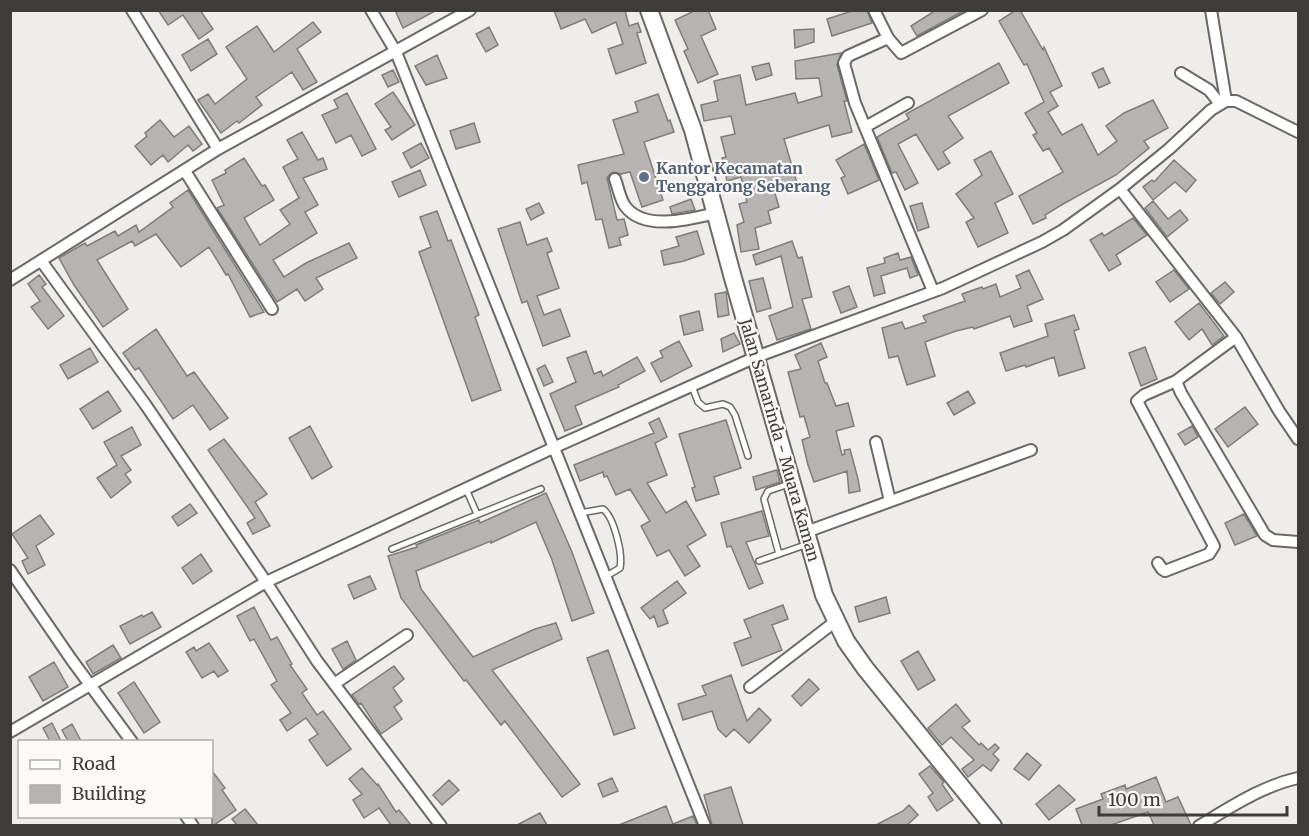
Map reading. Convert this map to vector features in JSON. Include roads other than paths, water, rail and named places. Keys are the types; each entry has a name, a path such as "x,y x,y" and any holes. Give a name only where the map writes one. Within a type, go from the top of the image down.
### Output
{"main road":[{"name":"Jalan Samarinda - Muara Kaman","path":"649,10 693,130 824,596 846,641 865,668 993,825"}],"street":[{"path":"132,10 218,149"},
{"path":"371,10 396,52 705,825"},
{"path":"10,280 42,262 218,149 470,10"},
{"path":"874,10 888,38 903,53 982,10"},
{"path":"1211,10 1223,102"},
{"path":"888,38 848,56 844,60 846,76 933,291"},
{"path":"1181,73 1209,90 1223,102"},
{"path":"10,732 266,582 553,448 756,357 933,291 1042,242 1063,230 1120,189 1223,102 1236,101 1299,132"},
{"path":"865,127 909,102"},
{"path":"185,171 272,309"},
{"path":"615,179 625,205 634,215 659,222 682,221 716,213"},
{"path":"1120,189 1236,336 1279,411 1299,440"},
{"path":"42,262 145,404 334,684 441,825"},
{"path":"1158,563 1165,571 1209,554 1214,548 1178,475 1138,403 1138,399 1176,381 1236,336"},
{"path":"1176,381 1264,535 1273,540 1299,542"},
{"path":"876,442 890,501"},
{"path":"807,538 890,501 1031,450"},
{"path":"10,570 71,659 131,740"},
{"path":"750,687 836,621"},
{"path":"334,684 407,635"},
{"path":"1199,825 1265,789 1299,778"}],"lane":[{"path":"692,386 698,402 705,408 730,406 748,456"},
{"path":"779,554 764,499 768,491 791,483"},
{"path":"466,489 477,514"},
{"path":"392,549 542,489"},
{"path":"579,513 603,509 610,514 622,558 620,568 605,577"},
{"path":"759,561 779,554 807,538"}],"place":[{"name":"Kantor Kecamatan Tenggarong Seberang","path":"644,177"}]}
